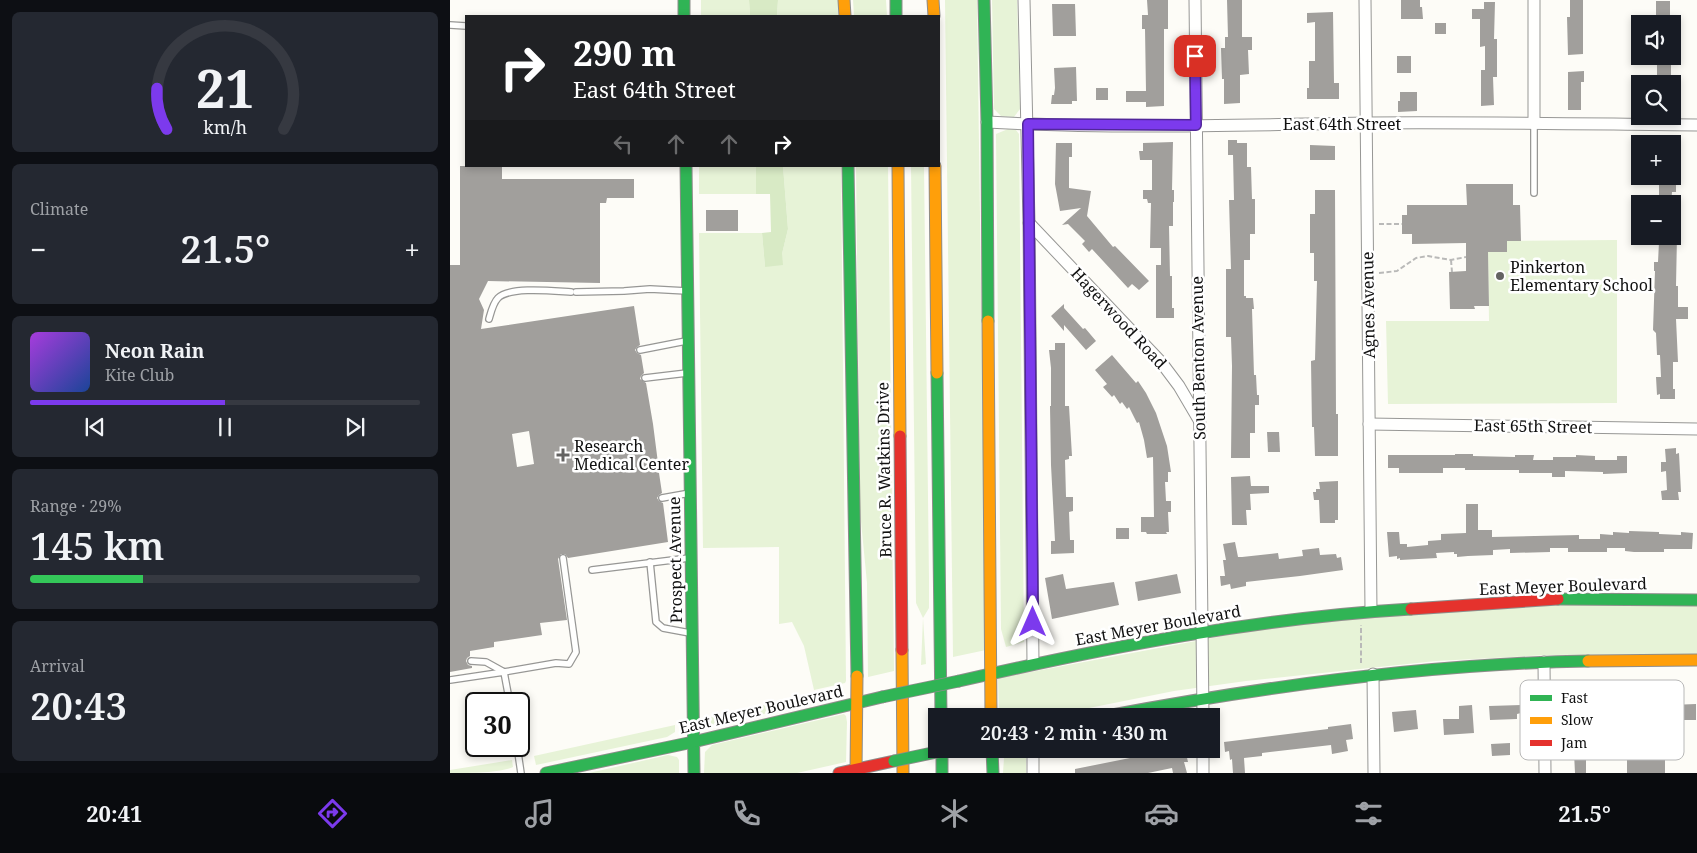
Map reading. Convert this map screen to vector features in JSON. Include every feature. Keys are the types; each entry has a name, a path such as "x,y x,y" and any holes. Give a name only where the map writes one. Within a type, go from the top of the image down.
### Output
{"main road":[{"path":"684,0 684,15"},
{"path":"844,0 845,15"},
{"path":"896,0 896,15"},
{"path":"934,0 934,15"},
{"path":"984,0 987,122 992,708"},
{"name":"Prospect Avenue","path":"686,167 694,773"},
{"path":"848,167 857,703 856,771"},
{"name":"Bruce R. Watkins Drive","path":"898,167 904,773"},
{"path":"935,167 942,708"},
{"name":"East Meyer Boulevard","path":"546,773 694,742 882,697 1033,664 1202,632 1298,618 1372,611 1562,599 1697,600"},
{"path":"1149,708 1202,698 1373,674 1544,662 1697,660"},
{"path":"839,773 856,771 928,754"},
{"path":"942,758 942,773"},
{"path":"992,758 993,773"}],"street":[{"path":"1024,0 1028,124 1033,664"},
{"name":"South Benton Avenue","path":"1195,0 1202,708"},
{"name":"Agnes Avenue","path":"1365,0 1372,611"},
{"path":"1534,0 1534,124"},
{"name":"East 64th Street","path":"987,122 1196,125 1366,123 1697,125"},
{"name":"Hagerwood Road","path":"1029,223 1161,362 1179,386 1199,420"},
{"name":"East 65th Street","path":"1370,424 1697,429"},
{"path":"1544,662 1544,680"},
{"path":"1373,674 1374,773"},
{"path":"1033,758 1033,773"},
{"path":"1203,758 1203,773"},
{"path":"1545,760 1545,773"}],"lane":[{"path":"450,26 465,26"},
{"path":"1534,124 1534,193"},
{"path":"489,319 497,298 517,291 574,292 650,289 688,291"},
{"path":"640,350 688,341"},
{"path":"645,378 689,372"},
{"path":"658,468 690,462"},
{"path":"662,498 690,493"},
{"path":"450,680 556,663 569,664 576,652 562,558"},
{"path":"592,570 691,558"},
{"path":"650,562 656,622 663,628 692,633"},
{"path":"471,661 486,662 504,672"},
{"path":"504,672 508,692"},
{"path":"519,757 521,773"}],"path":[{"path":"1376,224 1402,224"},
{"path":"1377,272 1390,273 1397,271 1416,258 1428,256 1451,260 1466,257"},
{"path":"1451,260 1452,272"},
{"path":"1361,619 1361,665"}],"green space":[{"path":"701,0 749,0 750,15 701,15"},
{"path":"749,0 778,0 777,15 750,15"},
{"path":"778,0 838,0 838,15 777,15"},
{"path":"853,0 886,0 887,15 854,15"},
{"path":"945,0 977,0 986,650 953,657"},
{"path":"992,0 1017,0 1020,109 1014,117 1001,116 994,109"},
{"path":"1008,129 1016,130 1019,134 1024,642 1006,647 1001,629 996,134"},
{"path":"699,167 756,167 756,194 699,194"},
{"path":"756,167 783,167 788,229 782,254 783,265 765,267 762,233 771,232 770,194 756,194"},
{"path":"783,167 841,167 846,681 845,683 814,690 804,646 792,622 779,624 779,547 703,548 699,233 762,233 765,267 782,254 788,229"},
{"path":"856,167 888,167 894,671 868,677 867,583 860,511"},
{"path":"911,167 924,167 929,608 923,618 916,603"},
{"path":"1617,240 1617,403 1388,404 1386,321 1489,321 1488,252 1506,252 1507,241"},
{"path":"1562,605 1697,605 1697,654 1548,655 1436,661 1246,681 1174,691 1089,708 999,708 998,678 1260,629 1384,616"},
{"path":"923,618 926,664 921,665"},
{"path":"794,698 796,704 793,708 754,716 752,708"},
{"path":"743,710 745,718 716,725 711,724 711,717"},
{"path":"844,714 847,722 846,762 797,773 704,773 705,752 712,745"},
{"path":"675,725 675,732 667,737 536,765 534,756"},
{"path":"668,755 677,757 679,760 679,773 589,773"},
{"path":"1004,758 1026,758 1026,773 1003,773"},
{"path":"512,760 513,767 507,769 450,773 450,770"}],"building":[{"path":"1147,0 1168,0 1168,29 1164,29 1164,106 1146,107 1146,102 1126,102 1126,91 1146,91 1145,29 1142,29 1142,15 1148,15"},
{"path":"1227,0 1242,0 1242,37 1252,37 1252,50 1248,50 1249,74 1240,75 1240,103 1224,104 1221,48 1225,48 1225,37 1228,37"},
{"path":"1401,0 1420,0 1423,19 1401,19"},
{"path":"1570,0 1583,0 1583,54 1568,55 1567,17 1570,17"},
{"path":"1656,1 1670,1 1670,15 1656,15"},
{"path":"1484,2 1495,2 1494,39 1497,39 1497,77 1493,77 1494,105 1481,106 1481,70 1485,70 1485,46 1480,47 1480,19 1472,19 1472,9 1484,9"},
{"path":"1052,4 1075,4 1076,36 1053,36"},
{"path":"1333,12 1334,83 1339,83 1339,99 1307,99 1309,61 1315,61 1315,22 1307,23 1307,13"},
{"path":"1435,23 1446,23 1446,34 1435,34"},
{"path":"1397,56 1411,56 1411,73 1397,73"},
{"path":"1657,65 1671,65 1671,75 1657,75"},
{"path":"1076,67 1077,101 1072,101 1072,104 1051,104 1055,88 1054,68"},
{"path":"1584,71 1584,82 1581,82 1581,110 1568,110 1568,72"},
{"path":"1096,88 1108,88 1108,100 1096,100"},
{"path":"1400,92 1417,92 1417,111 1398,112"},
{"path":"1228,140 1237,140 1237,143 1247,143 1247,167 1251,167 1252,199 1255,199 1255,234 1250,234 1250,260 1244,260 1244,296 1246,298 1253,298 1254,375 1256,375 1257,395 1259,395 1259,405 1255,405 1255,433 1250,433 1250,458 1231,458 1232,366 1231,337 1226,337 1226,269 1231,269 1229,200 1234,200 1233,155 1228,155"},
{"path":"1173,142 1173,226 1169,226 1170,276 1172,276 1172,308 1174,308 1174,318 1156,318 1156,265 1161,265 1161,248 1150,248 1151,203 1148,203 1147,199 1143,199 1143,190 1152,190 1152,160 1140,160 1139,151 1143,151 1143,143"},
{"path":"1056,143 1072,143 1072,157 1069,157 1069,188 1091,191 1087,216 1113,247 1115,246 1149,281 1139,290 1132,284 1128,288 1092,249 1089,252 1082,244 1085,241 1068,224 1062,225 1081,208 1060,211 1055,184"},
{"path":"1310,145 1335,146 1335,160 1310,160"},
{"path":"460,166 502,167 502,179 634,179 634,198 607,198 606,203 600,203 600,283 488,281 479,299 484,310 481,329 634,306 640,345 635,350 641,355 644,373 640,379 646,383 658,463 653,468 659,473 662,493 657,498 663,503 668,542 568,558 565,554 561,554 558,559 567,620 540,623 542,635 494,642 494,647 470,651 470,656 466,661 472,668 450,672 450,265 460,265","holes":["529,431 534,464 517,467 512,434"]},
{"path":"1466,184 1513,184 1513,205 1520,205 1521,241 1507,241 1507,252 1488,252 1489,306 1474,306 1475,309 1450,309 1449,272 1466,271 1466,243 1412,244 1412,234 1402,234 1402,215 1407,215 1407,205 1467,205"},
{"path":"1659,185 1676,185 1676,192 1672,192 1672,195 1659,195"},
{"path":"1315,190 1335,190 1336,414 1338,414 1338,456 1315,456 1314,427 1312,427 1311,361 1315,360 1317,281 1314,281 1314,253 1310,253 1310,214 1315,214"},
{"path":"706,210 738,210 738,231 706,231"},
{"path":"1659,245 1677,245 1676,286 1678,286 1678,307 1688,307 1688,319 1676,319 1678,362 1673,362 1675,399 1660,399 1660,394 1657,395 1656,377 1661,377 1660,355 1657,355 1656,333 1653,330 1654,262 1658,262"},
{"path":"1064,304 1064,308 1096,341 1086,350 1064,325 1064,331 1051,316"},
{"path":"1055,343 1065,343 1065,406 1069,406 1072,456 1065,460 1066,497 1073,497 1073,511 1069,512 1070,540 1074,540 1074,553 1051,554 1051,541 1055,541 1051,465 1051,368 1049,350 1055,350"},
{"path":"1112,355 1136,383 1138,381 1146,393 1156,413 1167,446 1171,472 1168,472 1168,482 1165,482 1166,501 1171,501 1171,512 1168,512 1169,532 1166,532 1167,534 1147,534 1146,532 1141,532 1141,517 1154,517 1153,457 1147,458 1139,422 1137,423 1129,407 1127,409 1122,402 1120,404 1114,395 1112,397 1103,387 1107,384 1095,370"},
{"path":"1267,432 1279,432 1280,452 1268,452"},
{"path":"1676,448 1676,454 1679,453 1681,492 1678,492 1679,500 1662,500 1661,491 1667,490 1666,471 1661,472 1661,462 1666,462 1665,449"},
{"path":"1455,454 1515,457 1515,455 1534,455 1533,460 1553,460 1553,457 1576,457 1576,455 1595,456 1595,460 1617,460 1617,456 1627,456 1627,473 1603,474 1603,472 1565,471 1565,477 1552,477 1552,473 1519,473 1519,470 1443,468 1443,473 1399,473 1399,468 1388,468 1388,455"},
{"path":"1250,476 1251,486 1269,486 1269,493 1250,494 1251,510 1246,510 1247,525 1232,525 1231,477"},
{"path":"1338,481 1338,520 1335,520 1335,523 1320,523 1319,500 1314,500 1313,492 1316,492 1316,489 1320,489 1319,482"},
{"path":"1466,504 1478,504 1478,530 1492,530 1492,537 1579,535 1579,539 1600,539 1600,534 1613,535 1613,532 1659,532 1659,534 1681,535 1681,532 1693,533 1692,549 1664,549 1664,552 1634,552 1625,551 1625,548 1607,548 1607,552 1568,552 1568,548 1550,548 1550,552 1510,553 1510,549 1493,550 1493,555 1457,557 1457,554 1454,554 1454,552 1436,553 1437,558 1400,560 1400,558 1397,559 1397,556 1389,557 1387,532 1399,532 1400,544 1407,544 1407,547 1428,545 1428,541 1441,540 1441,534 1466,533"},
{"path":"1116,528 1129,528 1129,539 1116,539"},
{"path":"1235,542 1238,557 1278,553 1279,559 1303,556 1302,550 1319,548 1320,555 1336,554 1337,558 1341,557 1343,570 1246,582 1246,586 1231,589 1230,584 1221,586 1220,576 1225,576 1223,560 1226,560 1223,544"},
{"path":"1063,574 1066,589 1114,582 1119,605 1052,619 1045,578"},
{"path":"1177,574 1181,593 1138,601 1135,582"},
{"path":"1684,704 1696,704 1696,720 1684,720"},
{"path":"1472,705 1474,733 1444,735 1443,719 1459,719 1459,706"},
{"path":"1520,705 1520,713 1517,714 1517,719 1490,720 1489,706"},
{"path":"1416,710 1418,729 1394,732 1392,712"},
{"path":"1351,724 1353,739 1346,740 1348,751 1332,754 1331,745 1262,753 1262,756 1244,758 1245,773 1233,773 1232,759 1230,760 1229,751 1225,752 1224,742 1328,729 1328,727"},
{"path":"1510,743 1510,755 1492,756 1491,744"},
{"path":"1130,758 1187,758 1188,762 1184,762 1187,773 1173,773 1172,768 1148,773 1075,773 1075,769"},
{"path":"1574,760 1586,760 1586,773 1575,773"},
{"path":"1627,760 1665,760 1665,773 1627,773"}],"traffic: fast":[{"path":"684,0 684,15"},
{"path":"896,0 896,15"},
{"path":"984,0 988,321"},
{"path":"686,167 694,773"},
{"path":"848,167 857,676"},
{"path":"937,373 941,708"},
{"path":"1558,599 1697,600"},
{"path":"959,681 1127,646 1240,627 1297,619 1411,609"},
{"path":"1151,708 1346,678 1467,667 1588,661"},
{"path":"882,697 959,681"},
{"path":"546,773 693,742 882,697"},
{"path":"894,761 928,754"},
{"path":"942,758 942,773"},
{"path":"992,758 993,773"}],"traffic: slow":[{"path":"844,0 845,15"},
{"path":"933,0 934,15"},
{"path":"898,167 900,436"},
{"path":"935,167 937,373"},
{"path":"988,321 991,708"},
{"path":"902,650 903,773"},
{"path":"1588,661 1697,660"},
{"path":"856,773 857,676"}],"traffic: jam":[{"path":"900,436 902,650"},
{"path":"1411,609 1558,599"},
{"path":"839,773 894,761"}],"place":[{"name":"Pinkerton Elementary School","path":"1500,276"},
{"name":"Research Medical Center","path":"563,455"}],"route":[{"path":"1033,622 1028,124 1196,125 1195,56"}]}
